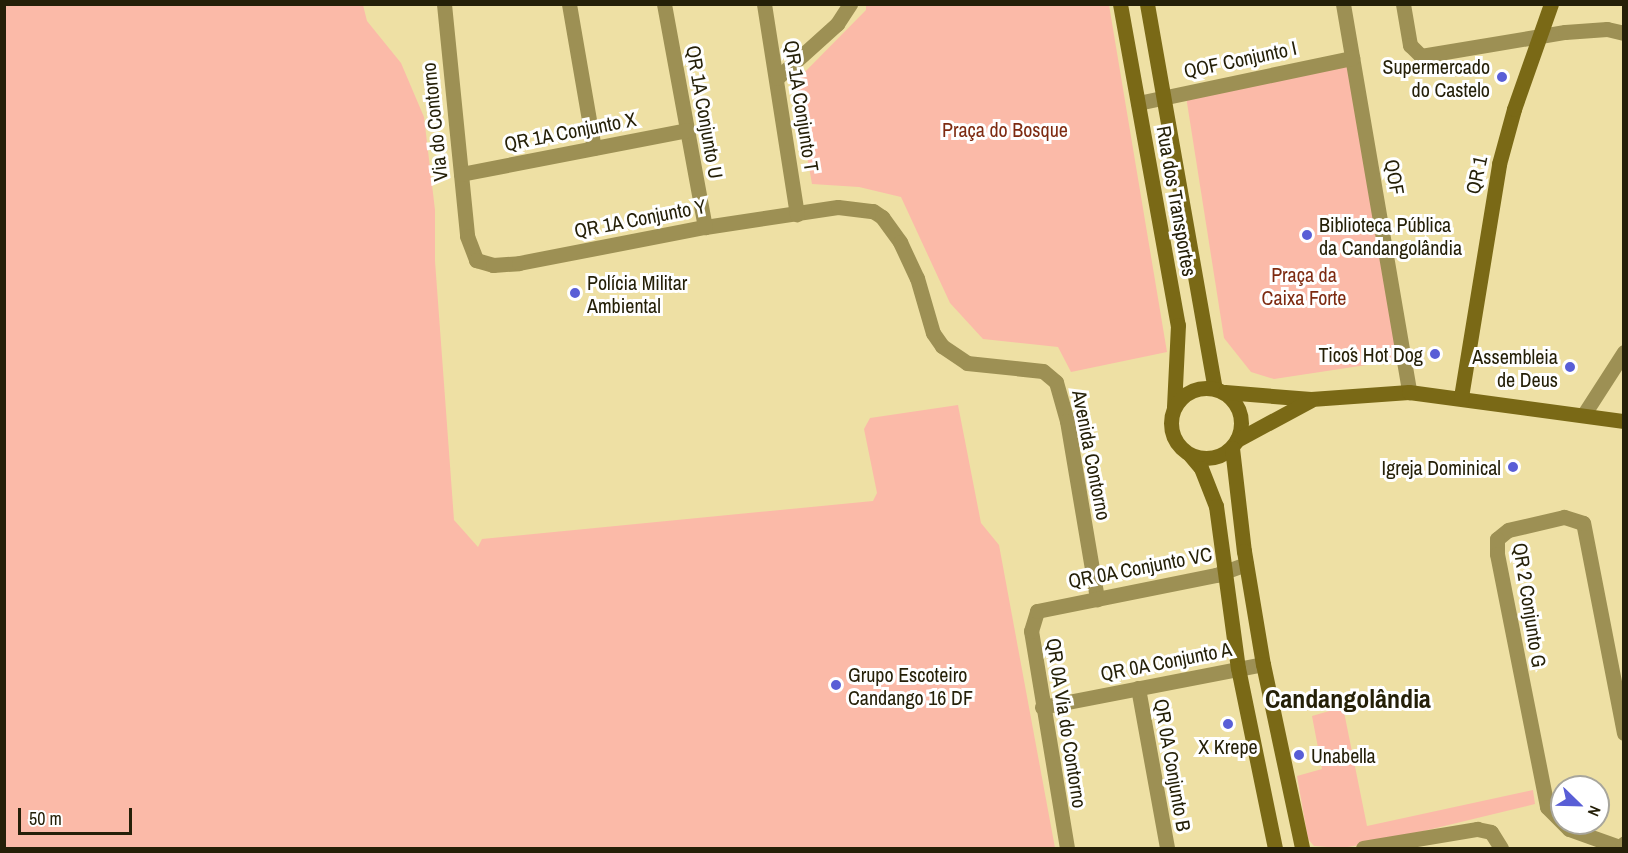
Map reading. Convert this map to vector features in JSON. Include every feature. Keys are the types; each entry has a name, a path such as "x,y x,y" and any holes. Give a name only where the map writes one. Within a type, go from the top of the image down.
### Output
{"street":[{"name":"Via do Contorno","path":"444,4 467,236"},
{"path":"569,4 594,148"},
{"name":"QR 1A Conjunto U","path":"664,4 705,227"},
{"name":"QR 1A Conjunto T","path":"764,4 797,214"},
{"path":"777,78 837,24 850,4"},
{"name":"Rua dos Transportes","path":"1120,4 1178,325 1174,407"},
{"name":"Rua dos Transportes","path":"1147,4 1162,97 1220,390"},
{"name":"QOF","path":"1342,4 1409,392"},
{"path":"1403,4 1410,45 1421,56 1586,30 1623,33"},
{"name":"QR 1","path":"1461,397 1499,164 1551,4"},
{"name":"QOF Conjunto I","path":"1138,103 1352,58"},
{"name":"QR 1A Conjunto X","path":"461,174 687,130"},
{"name":"QR 1A Conjunto Y","path":"467,236 476,260 502,265 705,227 838,207"},
{"name":"Avenida Contorno","path":"838,207 860,207 882,217 917,278 933,333 954,358 984,367 1043,371 1056,382 1067,421 1097,599"},
{"path":"1584,414 1623,352"},
{"path":"1275,849 1238,668 1227,571 1216,506 1201,468 1173,434 1174,407 1184,394 1199,388 1311,399 1409,392 1461,397 1623,421"},
{"path":"1220,390 1241,414 1234,444 1246,564 1263,664 1302,849"},
{"path":"1190,455 1212,458 1311,399"},
{"name":"QR 2 Conjunto G","path":"1622,849 1569,829 1551,812 1541,786 1497,554 1497,539 1508,530 1564,517 1583,523 1623,733"},
{"name":"QR 0A Conjunto VC","path":"1042,607 1097,599 1227,571 1246,564"},
{"name":"QR 0A Via do Contorno","path":"1042,607 1034,616 1031,631 1067,849"},
{"name":"QR 0A Conjunto A","path":"1042,707 1263,664"},
{"name":"QR 0A Conjunto B","path":"1138,688 1167,849"},
{"path":"1363,849 1476,829 1491,832 1501,849"},
{"path":"1622,849 1623,843"}],"green space":[{"path":"5,4 363,5 367,21 401,63 424,117 435,210 435,261 454,520 478,547 482,539 873,501 877,493 864,429 870,418 958,405 981,523 999,545 1055,848 5,848"},
{"name":"Praça do Bosque","path":"866,5 1109,5 1167,352 1071,372 1058,347 983,339 950,303 901,197 859,187 812,184 794,83 866,10"},
{"name":"Praça da Caixa Forte","path":"1347,55 1406,359 1274,379 1251,372 1224,338 1185,90"},
{"path":"1343,707 1367,826 1533,790 1535,804 1374,843 1341,848 1314,846 1308,839 1297,776 1322,769 1312,716"}],"place":[{"name":"Supermercado do Castelo","path":"1502,77"},
{"name":"Biblioteca Pública da Candangolândia","path":"1307,235"},
{"name":"Polícia Militar Ambiental","path":"575,293"},
{"name":"Tico´s Hot Dog","path":"1435,354"},
{"name":"Assembleia de Deus","path":"1570,367"},
{"name":"Igreja Dominical","path":"1513,467"},
{"name":"Grupo Escoteiro Candango 16 DF","path":"836,685"},
{"name":"X Krepe","path":"1228,724"},
{"name":"Unabella","path":"1299,755"}],"district":[{"name":"Candangolândia","path":"1348,699"}]}
